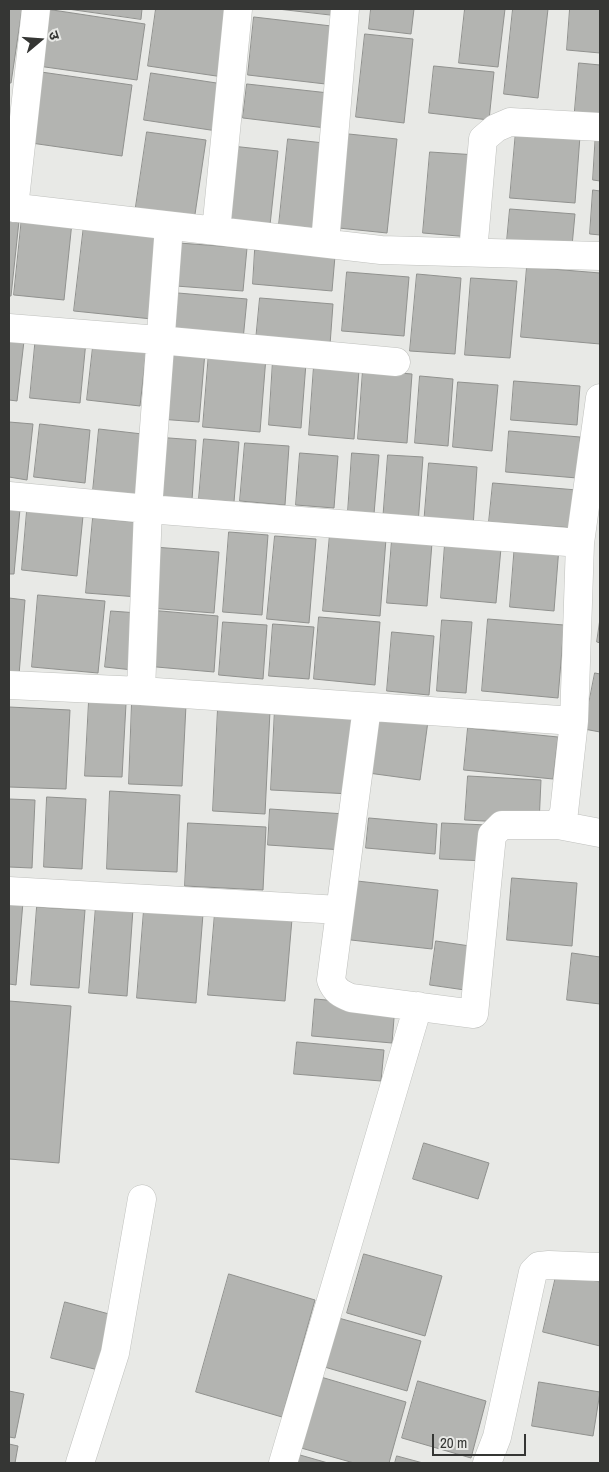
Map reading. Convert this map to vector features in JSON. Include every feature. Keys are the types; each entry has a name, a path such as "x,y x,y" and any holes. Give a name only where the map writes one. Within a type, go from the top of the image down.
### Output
{"street":[{"path":"36,9 11,208 381,250 600,256"},
{"path":"216,231 238,9"},
{"path":"325,243 345,9"},
{"path":"473,252 484,139 496,128 510,122 600,127"},
{"path":"141,691 148,509 159,340 169,226"},
{"path":"9,328 396,362"},
{"path":"558,825 564,812 574,721 580,543 600,398"},
{"path":"9,496 148,509 580,543"},
{"path":"9,685 141,691 574,721"},
{"path":"367,706 331,980 334,988 343,995 351,998 474,1014 492,835 502,825 558,825 600,833"},
{"path":"9,891 340,910"},
{"path":"283,1463 418,1006"},
{"path":"80,1463 115,1353 142,1199"},
{"path":"487,1463 497,1437 533,1272 539,1266 549,1265 600,1267"}],"building":[{"path":"9,9 22,9 11,83 9,83"},
{"path":"46,9 145,24 137,80 38,66"},
{"path":"68,9 142,9 141,19"},
{"path":"156,9 240,9 230,78 148,66"},
{"path":"278,9 352,9 351,17"},
{"path":"371,9 414,9 411,34 369,29"},
{"path":"465,9 505,9 498,67 459,63"},
{"path":"513,9 548,9 538,98 504,94"},
{"path":"570,9 600,9 600,53 567,50"},
{"path":"254,17 340,27 334,85 248,75"},
{"path":"365,34 413,39 404,123 356,117"},
{"path":"579,63 600,65 600,123 574,121"},
{"path":"434,66 494,72 489,120 429,113"},
{"path":"41,72 132,85 122,156 31,143"},
{"path":"151,73 223,84 217,131 144,120"},
{"path":"247,84 338,94 334,129 243,118"},
{"path":"516,131 580,136 575,203 510,198"},
{"path":"596,131 600,131 600,181 593,180"},
{"path":"147,132 206,140 194,221 135,213"},
{"path":"339,133 397,139 387,233 329,227"},
{"path":"288,139 333,144 323,229 279,225"},
{"path":"213,144 278,151 270,225 205,218"},
{"path":"430,152 477,155 470,237 423,233"},
{"path":"593,190 600,191 600,235 590,234"},
{"path":"510,209 575,214 572,246 507,241"},
{"path":"22,217 72,222 64,300 14,295"},
{"path":"9,220 19,221 11,296 9,296"},
{"path":"84,225 161,234 152,319 74,311"},
{"path":"179,243 247,248 243,291 176,286"},
{"path":"255,250 335,256 332,291 253,284"},
{"path":"527,267 600,273 600,344 521,337"},
{"path":"347,272 409,277 404,336 342,331"},
{"path":"417,274 461,278 455,354 410,351"},
{"path":"471,278 517,281 510,358 465,355"},
{"path":"178,293 247,299 243,340 175,334"},
{"path":"260,298 333,304 330,345 256,340"},
{"path":"36,335 86,341 80,403 30,398"},
{"path":"94,338 147,344 140,406 87,400"},
{"path":"9,339 24,341 17,401 9,400"},
{"path":"165,349 205,352 199,422 159,419"},
{"path":"209,352 266,357 260,432 203,427"},
{"path":"273,360 306,363 301,428 269,425"},
{"path":"314,366 359,370 354,439 309,435"},
{"path":"363,370 412,374 407,443 358,439"},
{"path":"420,376 453,379 448,446 415,443"},
{"path":"514,381 580,386 577,425 511,420"},
{"path":"458,382 498,385 492,451 453,447"},
{"path":"9,422 33,424 27,480 9,477"},
{"path":"40,424 90,430 85,483 34,477"},
{"path":"99,429 151,435 144,497 93,491"},
{"path":"509,431 580,437 577,478 506,472"},
{"path":"156,437 196,440 192,500 151,497"},
{"path":"204,439 239,442 234,502 199,499"},
{"path":"245,443 289,446 285,505 240,501"},
{"path":"300,453 338,456 334,508 296,505"},
{"path":"352,453 379,455 374,514 348,512"},
{"path":"388,455 423,457 418,524 383,521"},
{"path":"429,463 477,467 473,527 424,524"},
{"path":"493,483 577,490 574,528 489,522"},
{"path":"9,508 20,509 14,574 9,574"},
{"path":"27,511 83,516 77,576 22,570"},
{"path":"93,518 145,523 138,597 86,593"},
{"path":"229,532 268,535 262,615 223,612"},
{"path":"330,534 386,539 380,616 323,611"},
{"path":"275,536 316,539 309,623 267,619"},
{"path":"392,540 432,543 427,606 387,603"},
{"path":"515,543 559,547 554,611 510,607"},
{"path":"445,544 501,548 496,603 441,598"},
{"path":"154,547 219,552 214,613 149,608"},
{"path":"38,595 105,601 98,673 32,667"},
{"path":"9,598 25,600 19,675 9,674"},
{"path":"149,610 218,616 214,672 145,666"},
{"path":"111,611 138,613 133,670 105,667"},
{"path":"319,617 380,622 375,685 314,679"},
{"path":"488,619 564,625 558,698 482,691"},
{"path":"600,619 600,643 597,642"},
{"path":"442,620 472,622 466,693 437,691"},
{"path":"223,622 267,625 263,679 219,675"},
{"path":"273,624 314,627 309,679 269,676"},
{"path":"392,632 434,636 429,695 387,691"},
{"path":"595,673 600,674 600,732 584,729"},
{"path":"89,701 126,704 122,777 85,776"},
{"path":"132,702 186,705 182,786 129,784"},
{"path":"9,707 70,710 66,789 9,787"},
{"path":"218,708 270,711 265,814 213,811"},
{"path":"275,708 355,712 351,794 271,790"},
{"path":"376,713 428,721 420,780 368,773"},
{"path":"468,728 558,737 553,779 464,770"},
{"path":"468,776 541,780 539,824 465,820"},
{"path":"110,791 180,795 177,872 107,869"},
{"path":"47,797 86,799 82,869 44,867"},
{"path":"9,799 35,800 32,868 9,867"},
{"path":"270,809 345,814 343,850 268,845"},
{"path":"369,818 437,824 435,854 366,848"},
{"path":"188,823 266,827 263,890 185,886"},
{"path":"442,823 487,825 486,861 440,859"},
{"path":"512,878 577,883 572,946 507,940"},
{"path":"357,881 438,890 432,949 351,940"},
{"path":"9,901 23,902 16,985 9,984"},
{"path":"96,906 133,909 127,996 89,993"},
{"path":"37,907 85,910 79,988 31,985"},
{"path":"144,910 203,914 196,1003 137,998"},
{"path":"215,913 292,919 285,1001 208,995"},
{"path":"436,941 470,946 465,990 430,985"},
{"path":"572,953 600,957 600,1004 567,1000"},
{"path":"315,999 395,1006 392,1043 312,1036"},
{"path":"9,1001 71,1006 59,1163 9,1159"},
{"path":"297,1042 384,1050 381,1081 294,1074"},
{"path":"424,1143 489,1163 478,1199 413,1179"},
{"path":"364,1254 442,1276 425,1336 347,1313"},
{"path":"557,1272 600,1282 600,1346 543,1332"},
{"path":"229,1274 315,1300 282,1417 196,1392"},
{"path":"65,1302 120,1317 106,1372 51,1358"},
{"path":"335,1317 421,1341 407,1391 321,1366"},
{"path":"314,1375 406,1402 389,1463 354,1463 294,1446"},
{"path":"418,1381 486,1401 471,1458 402,1438"},
{"path":"539,1382 600,1392 593,1436 532,1426"},
{"path":"9,1391 24,1394 15,1438 9,1437"},
{"path":"9,1444 18,1446 15,1463 9,1463"},
{"path":"293,1453 328,1463 290,1463"},
{"path":"397,1456 423,1463 395,1463"}]}
